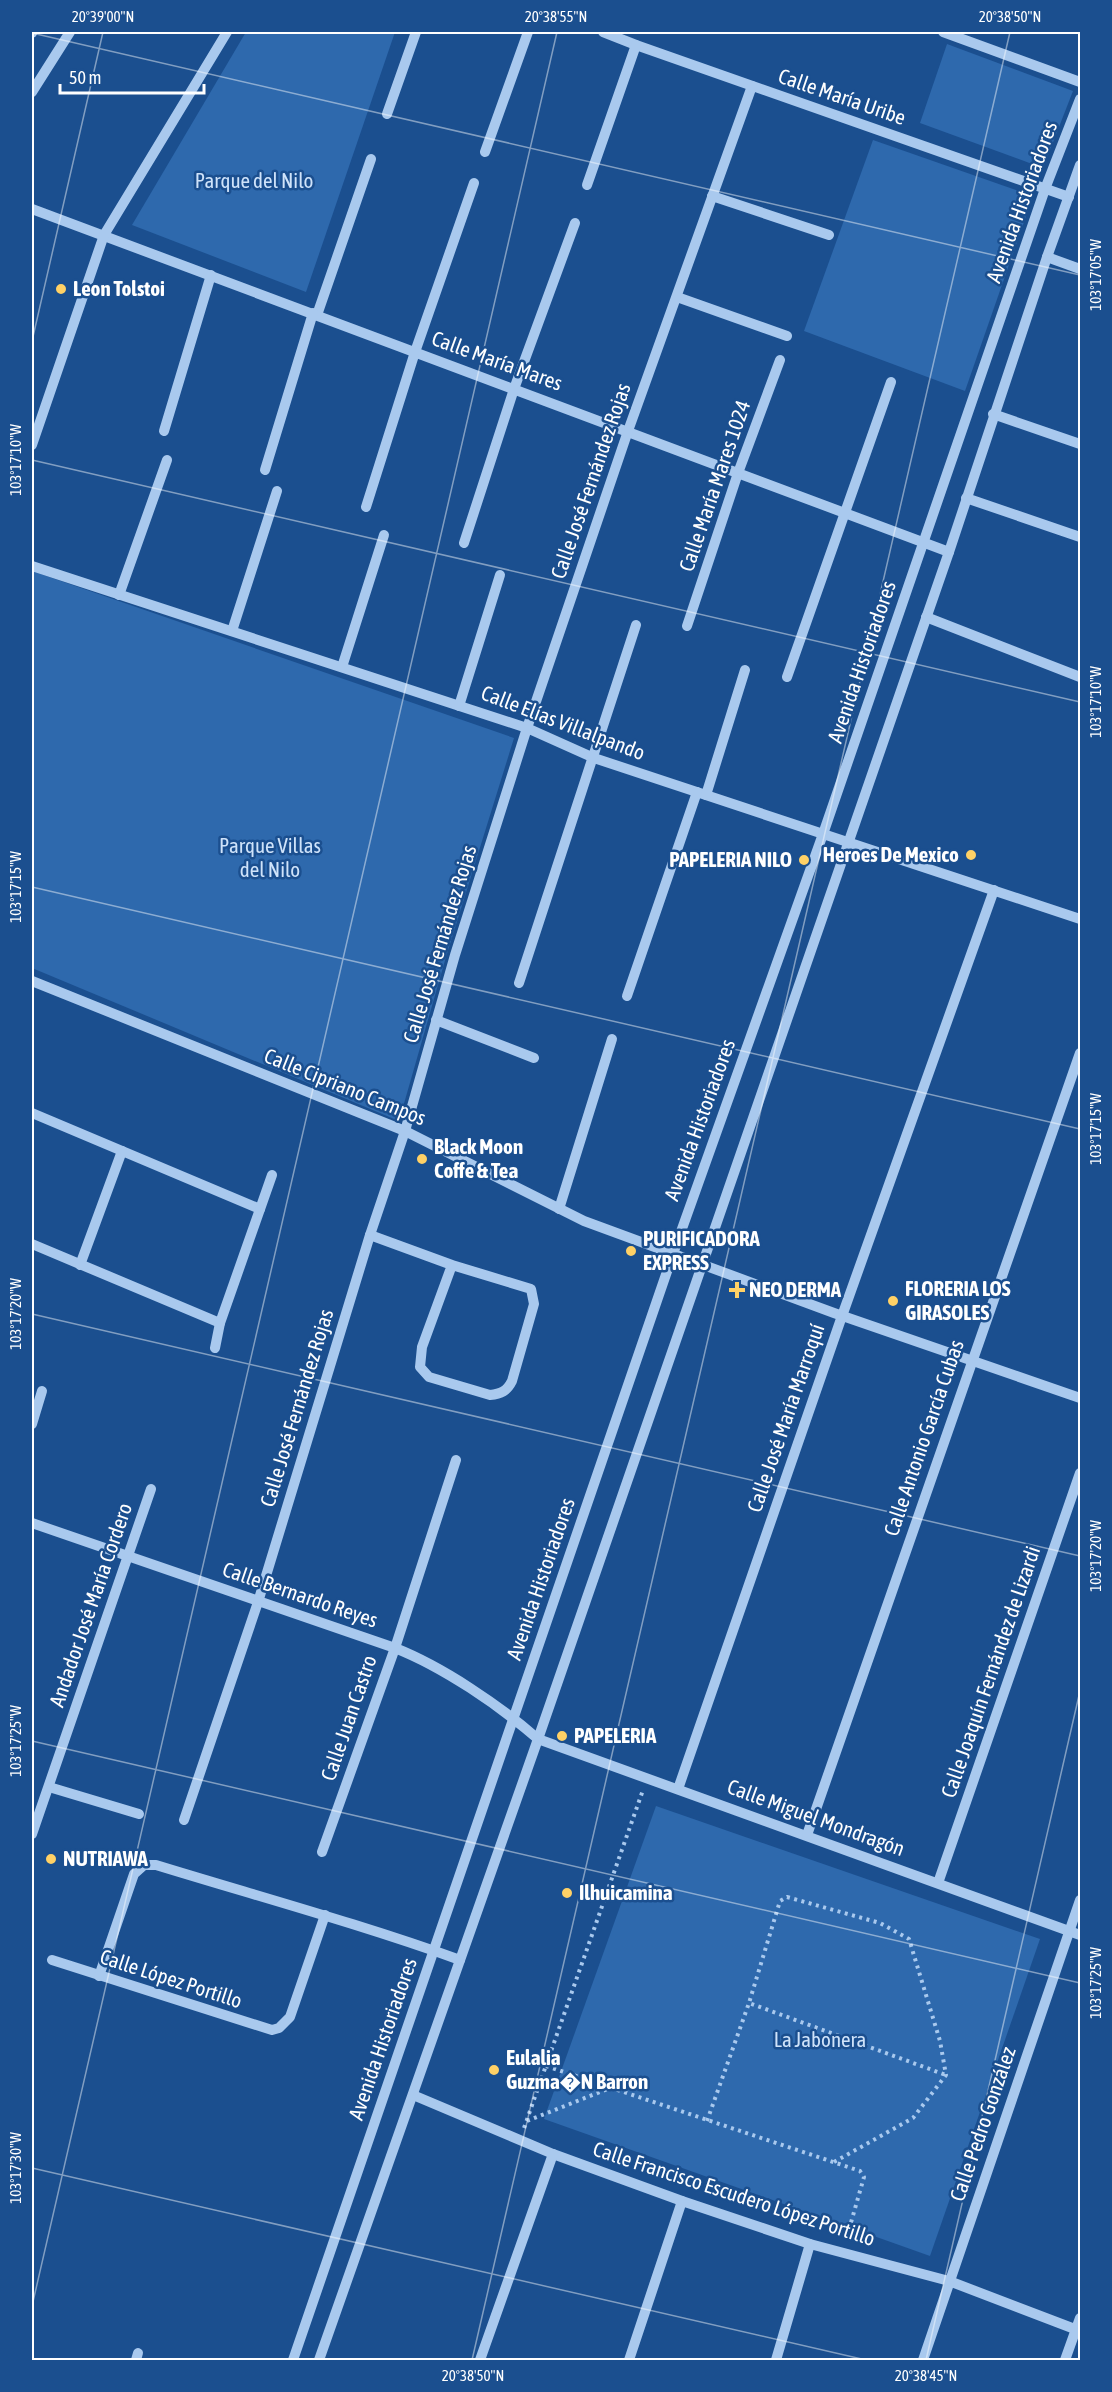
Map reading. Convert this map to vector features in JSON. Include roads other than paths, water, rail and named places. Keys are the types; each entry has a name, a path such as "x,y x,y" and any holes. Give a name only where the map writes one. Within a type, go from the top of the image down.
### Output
{"street":[{"path":"32,92 70,32"},
{"path":"32,444 104,235 227,32"},
{"path":"387,114 416,32"},
{"path":"485,152 528,32"},
{"name":"Calle María Uribe","path":"603,32 1069,197"},
{"path":"943,32 1080,82"},
{"path":"588,185 636,45"},
{"name":"Calle José Fernández Rojas","path":"184,1820 258,1602 370,1235 405,1131 455,955 528,728 628,431 752,86"},
{"name":"Avenida Historiadores","path":"293,2361 673,1254 823,834 1046,189 1080,99"},
{"path":"265,470 315,314 371,159"},
{"name":"Avenida Historiadores","path":"319,2361 538,1739 949,552 993,414 1080,165"},
{"path":"366,507 415,352 474,183"},
{"path":"712,196 829,235"},
{"name":"Calle María Mares","path":"32,209 949,552"},
{"path":"464,543 514,389 575,223"},
{"path":"1047,257 1080,269"},
{"path":"164,431 211,275"},
{"path":"676,297 787,336"},
{"name":"Calle María Mares 1024","path":"687,626 738,473 780,360"},
{"path":"787,677 891,382"},
{"path":"993,414 1080,444"},
{"path":"119,595 167,460"},
{"path":"232,631 277,491"},
{"path":"966,498 1080,537"},
{"path":"342,667 384,535"},
{"name":"Calle Elías Villalpando","path":"32,566 528,728 594,758 1080,919"},
{"path":"459,706 500,575"},
{"path":"926,617 1080,677"},
{"path":"519,983 636,625"},
{"path":"627,996 745,670"},
{"name":"Calle José María Marroquí","path":"678,1789 842,1316 994,890"},
{"name":"Calle Cipriano Campos","path":"32,981 405,1131 584,1221 842,1316 1080,1398"},
{"path":"436,1020 534,1058"},
{"path":"559,1209 612,1039"},
{"name":"Calle Antonio García Cubas","path":"807,1836 1080,1053"},
{"path":"32,1113 260,1209"},
{"path":"80,1265 122,1151"},
{"path":"215,1348 220,1323 272,1175"},
{"path":"370,1235 452,1265 531,1289 533,1310 512,1381 504,1391 490,1395 429,1377 420,1368 422,1347 452,1265"},
{"path":"32,1245 220,1323"},
{"path":"32,1424 42,1391"},
{"name":"Calle Juan Castro","path":"322,1852 395,1648 456,1460"},
{"name":"Calle Joaquín Fernández de Lizardi","path":"938,1883 1080,1473"},
{"name":"Andador José María Cordero","path":"32,1834 151,1490"},
{"name":"Calle Bernardo Reyes","path":"32,1523 421,1658 514,1718 538,1739"},
{"name":"Calle Miguel Mondragón","path":"538,1739 1075,1933"},
{"path":"49,1787 139,1814"},
{"path":"99,1976 134,1875 144,1865 156,1865 325,1915 460,1960"},
{"name":"Calle Pedro González","path":"923,2361 949,2281 1075,1933 1080,1900"},
{"name":"Calle López Portillo","path":"52,1960 266,2029 279,2028 290,2017 325,1915"},
{"name":"Calle Francisco Escudero López Portillo","path":"413,2095 553,2154 682,2201 810,2244 949,2281 1079,2330"},
{"path":"480,2361 553,2154"},
{"path":"630,2361 682,2201"},
{"path":"776,2361 810,2244"},
{"path":"1065,2361 1079,2330 1080,2318"}],"place":[{"name":"Leon Tolstoi","path":"61,289"},
{"name":"Heroes De Mexico","path":"971,855"},
{"name":"PAPELERIA NILO","path":"804,860"},
{"name":"Black Moon Coffe & Tea","path":"422,1159"},
{"name":"PURIFICADORA EXPRESS","path":"631,1251"},
{"name":"NEO DERMA","path":"737,1290"},
{"name":"FLORERIA LOS GIRASOLES","path":"893,1301"},
{"name":"PAPELERIA","path":"562,1736"},
{"name":"NUTRIAWA","path":"51,1859"},
{"name":"Ilhuicamina","path":"567,1893"},
{"name":"Eulalia Guzma�N Barron","path":"494,2070"}],"park label":[{"name":"Parque del Nilo","path":"254,181"},
{"name":"Parque Villas del Nilo","path":"270,858"},
{"name":"La Jabonera","path":"820,2040"}]}
